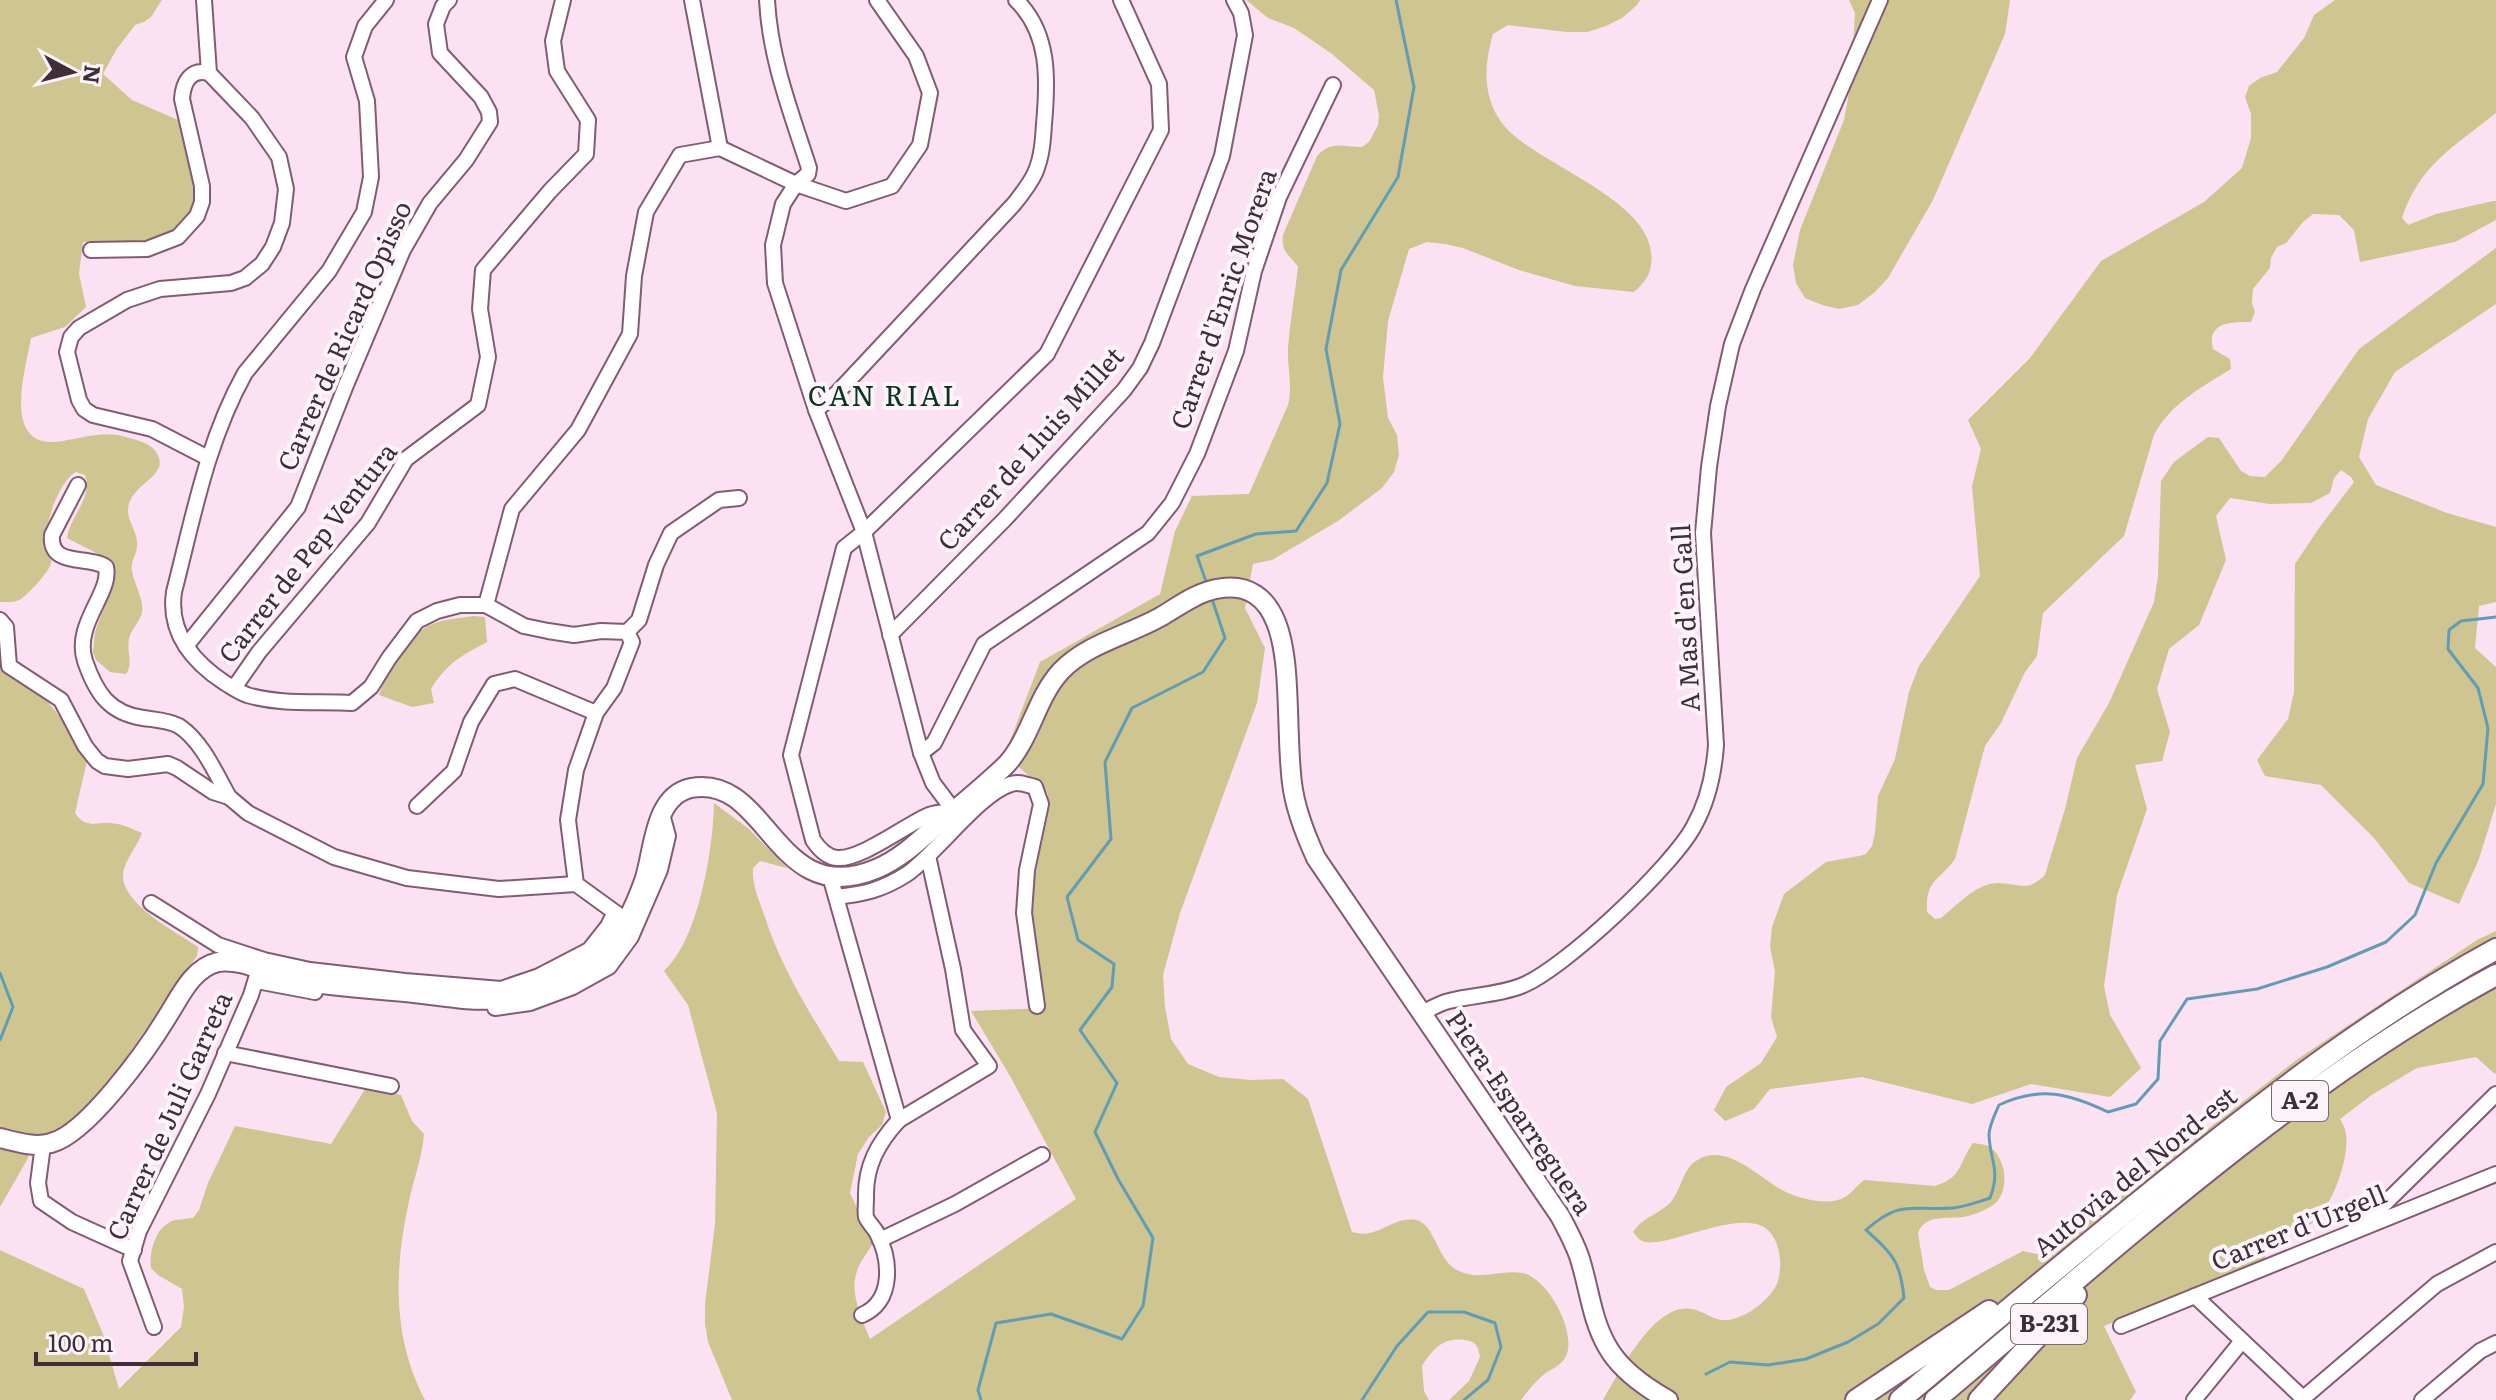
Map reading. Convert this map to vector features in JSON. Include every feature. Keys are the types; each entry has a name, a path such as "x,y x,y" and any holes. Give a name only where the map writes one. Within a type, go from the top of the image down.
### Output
{"highway":[{"name":"Autovia del Nord-est","path":"1900,1400 2072,1255 2246,1115 2315,1063 2397,1008 2496,949"},
{"name":"Autovia del Nord-est","path":"1935,1400 2264,1127 2366,1055 2496,975"},
{"name":"B-231","path":"1979,1400 2118,1246"},
{"path":"1856,1400 2072,1255"}],"main road":[{"name":"Piera-Esparreguera","path":"830,876 861,874 887,864 954,811 1013,757 1050,684 1077,657 1135,630 1196,596 1217,589 1247,591 1272,614 1284,645 1292,786 1311,847 1560,1216 1579,1254 1597,1326 1608,1348 1646,1388 1668,1400"},
{"path":"0,1138 34,1144 56,1142 80,1125 129,1072 193,978 221,953 244,964 257,975 476,999 525,993 581,969 613,942 620,917 644,881 662,814 682,791 706,787 722,791 743,804 789,856 802,866 830,876"}],"street":[{"path":"204,0 209,73"},
{"path":"386,0 365,26 354,57 367,101 371,177 364,212 329,271 245,373 235,391 208,458 172,605 177,630 186,646 203,667 244,694 266,699 352,703 371,687 417,621 460,605 486,605 524,626 548,631 574,635 601,631 627,632 639,620 656,565 671,533 719,500 739,498"},
{"name":"Carrer de Ricard Opisso","path":"186,646 298,507 403,250 430,203 466,160 490,122 489,112 481,97 440,53 436,24 443,6 449,0"},
{"name":"Carrer de Pep Ventura","path":"234,688 259,652 368,523 406,459 478,405 488,357 480,309 483,270 586,154 588,120 557,71 553,41 563,0"},
{"path":"692,0 720,148"},
{"path":"767,0 776,68 809,168 802,186 783,204 775,232 773,271 816,410 864,532 921,753 933,783 954,811 928,815 850,856 837,858 821,852 813,840 791,755 844,548 864,532 1047,354 1161,130 1159,84 1121,0"},
{"path":"486,605 512,509 578,430 630,334 634,276 646,212 680,155 720,148 802,186 846,201 892,186 920,145 930,93 916,56 877,0"},
{"path":"816,410 837,393 1014,204 1035,174 1043,145 1047,74 1038,34 1026,11 1016,0"},
{"name":"Carrer de Lluis Millet","path":"890,635 1005,519 1124,390 1140,368 1222,156 1245,35 1241,13 1234,0"},
{"name":"A Mas d'en Gall","path":"1422,1013 1449,1001 1522,986 1561,962 1681,848 1695,826 1714,771 1716,745 1703,533 1718,406 1732,344 1753,289 1880,0"},
{"path":"91,250 147,249 178,237 197,216 202,202 202,186 182,88 194,73 200,70 209,73 252,118 279,157 286,205 273,247 262,264 245,278 231,283 160,289 104,311 79,328 71,337 67,352 84,409 93,415 152,429 208,458"},
{"name":"Carrer d'Enric Morera","path":"921,753 934,743 984,644 1148,533 1172,503 1197,454 1236,351 1254,271 1279,197 1333,85"},
{"path":"78,485 52,535 52,542 56,552 64,557 100,563 106,567 105,582 83,639 85,661 108,704 121,713 165,720 184,730 211,764 229,797 248,813 334,857 407,878 499,889 576,884 620,917 608,926 589,950 539,976 501,989 310,970 221,953 151,903"},
{"path":"0,620 6,627 9,666 61,700 85,746 97,761 116,769 168,764 213,792 229,797"},
{"path":"576,884 568,820 576,770 596,713 614,688 627,658 632,642 627,632"},
{"path":"417,806 454,771 471,722 494,684 515,679 596,713"},
{"path":"836,897 870,893 907,874 997,790 1015,782 1035,787 1041,804 1027,870 1024,913 1037,1006"},
{"path":"257,975 294,990 495,1008 530,1003 573,987 609,967 631,937 660,870 668,836 662,814"},
{"path":"862,1315 871,1311 883,1296 888,1276 880,1240 866,1217 865,1182 871,1160 885,1135 899,1120 989,1066 963,1030 928,856"},
{"path":"830,876 899,1120"},
{"name":"Carrer de Juli Garreta","path":"154,1327 130,1261 139,1231 208,1094 257,975"},
{"path":"225,1053 391,1086"},
{"path":"2359,1229 2496,1094"},
{"path":"34,1144 41,1201 72,1222 134,1250"},
{"path":"880,1240 955,1204 1042,1155"},
{"name":"Carrer d'Urgell","path":"2121,1326 2496,1174"},
{"path":"2195,1296 2303,1399 2437,1284 2496,1252"},
{"path":"2194,1400 2242,1341"},
{"path":"2422,1400 2480,1351 2496,1343"}],"shaded area":[{"path":"0,0 162,0 151,17 135,25 103,74 132,100 178,120 194,184 191,211 182,225 169,234 153,239 83,242 79,274 86,307 65,327 31,338 21,406 24,422 31,434 43,441 104,434 121,436 148,445 160,461 159,468 134,494 128,512 137,545 132,571 142,607 141,616 129,639 126,674 110,672 96,660 93,652 95,632 108,596 112,568 108,559 67,538 86,492 85,475 76,472 60,490 47,532 51,559 47,572 22,598 14,602 0,602"},
{"path":"1246,0 1640,0 1622,18 1587,32 1508,25 1493,34 1487,80 1496,113 1518,139 1596,188 1621,206 1640,226 1651,248 1648,276 1634,292 1575,286 1519,270 1463,248 1427,242 1409,249 1388,321 1383,377 1388,418 1397,435 1399,455 1394,472 1382,488 1338,521 1272,560 1253,564 1245,608 1265,648 1257,703 1180,913 1163,975 1171,1039 1188,1064 1219,1077 1283,1079 1308,1099 1352,1232 1370,1233 1399,1221 1416,1220 1428,1228 1445,1259 1457,1270 1473,1275 1514,1272 1533,1277 1559,1309 1568,1336 1565,1358 1538,1380 1521,1400 1449,1400 1469,1381 1480,1357 1474,1343 1457,1340 1439,1346 1422,1366 1424,1391 1429,1400 732,1400 708,1342 705,1324 715,1224 717,1113 688,1005 664,971 676,956 695,916 707,868 714,803 749,829 787,868 760,861 753,868 756,893 779,955 839,1061 863,1062 886,1112 882,1125 858,1154 850,1193 873,1243 858,1267 855,1279 858,1305 870,1339 1076,1199 971,1011 1046,1008 1030,909 1048,794 1005,754 1040,662 1160,594 1175,531 1192,496 1249,494 1288,405 1288,348 1298,267 1284,250 1283,235 1317,156 1333,146 1362,147 1369,142 1378,125 1374,90 1332,54 1294,28 1268,18"},
{"path":"1849,0 2010,0 2005,34 1933,200 1888,278 1858,305 1839,309 1805,298 1796,283 1793,265 1800,230 1844,120 1851,82 1855,13"},
{"path":"2335,0 2496,0 2496,113 2428,170 2409,200 2402,218 2408,225 2436,214 2496,201 2496,220 2455,242 2360,262 2354,230 2339,215 2313,214 2286,243 2277,247 2270,268 2253,289 2255,312 2251,322 2223,325 2213,333 2213,349 2230,359 2231,369 2188,397 2161,424 2154,435 2124,536 2043,613 2037,656 1985,746 1955,859 1931,887 1927,912 1935,919 1941,918 1983,886 1998,883 2031,885 2045,875 2077,758 2109,703 2154,602 2158,576 2161,481 2174,462 2208,437 2219,438 2241,471 2250,476 2265,477 2282,460 2359,349 2496,248 2496,304 2395,372 2368,419 2359,457 2376,485 2447,513 2496,527 2496,602 2479,606 2475,648 2496,667 2496,804 2479,859 2459,904 2409,883 2374,838 2321,785 2265,776 2257,760 2288,719 2294,692 2295,564 2354,482 2341,470 2334,478 2330,493 2311,503 2270,504 2230,498 2216,516 2226,560 2199,625 2169,649 2157,689 2170,732 2162,761 2135,765 2147,809 2117,895 2104,986 2110,1015 2141,1068 2110,1097 2031,1084 1972,1104 1862,1077 1770,1089 1754,1109 1725,1121 1714,1110 1726,1087 1761,1063 1777,1037 1771,1017 1775,971 1770,947 1772,927 1784,894 1826,862 1866,854 1872,846 1878,796 1895,759 1909,692 1919,666 1980,576 1972,486 1981,449 1968,420 2030,358 2101,261 2204,202 2242,168 2251,138 2251,114 2245,97 2249,86 2277,72 2304,38 2314,15"},
{"path":"485,617 487,642 449,666 431,689 434,703 412,707 379,695 398,655 412,638 441,621"},
{"path":"0,664 31,685 48,702 87,761 75,813 79,818 84,822 111,823 142,833 123,874 131,896 152,916 198,947 197,956 107,1085 58,1136 36,1136 27,1160 0,1207"},
{"path":"2496,931 2496,1073 2476,1057 2417,1068 2373,1094 2340,1119 2346,1140 2343,1166 2327,1206 2312,1223 2278,1242 2264,1260 2104,1326 2136,1392 2130,1400 1603,1400 1640,1341 1664,1316 1678,1310 1692,1309 1717,1319 1733,1319 1764,1301 1778,1281 1779,1250 1773,1236 1762,1226 1733,1224 1652,1242 1642,1241 1633,1232 1671,1202 1689,1168 1704,1157 1717,1155 1742,1163 1792,1195 1835,1201 1851,1193 1864,1180 1935,1186 1955,1174 1973,1143 1986,1145 1998,1156 2002,1165 2004,1183 1999,1199 1990,1207 1971,1215 1931,1220 1918,1233 1930,1287 1949,1290 2023,1251 2041,1255 2299,1058 2477,940"},
{"path":"367,1086 401,1095 412,1121 424,1134 404,1226 399,1302 406,1352 425,1400 0,1400 0,1250 84,1289 103,1334 119,1389 181,1327 184,1307 182,1289 151,1268 152,1248 166,1224 193,1218 199,1210 235,1126 331,1144"}],"waterway":[{"path":"1207,584 1197,556 1256,534 1296,531 1327,483 1340,424 1326,349 1341,270 1398,177 1414,87 1396,0"},
{"path":"981,1400 978,1390 996,1323 1051,1314 1122,1339 1143,1306 1153,1238 1095,1132 1117,1083 1080,1030 1112,987 1114,964 1078,940 1067,897 1111,839 1105,762 1132,708 1203,672 1225,638 1212,599"},
{"path":"1706,1374 1730,1362 1768,1365 1806,1359 1848,1342 1878,1324 1904,1298 1894,1259 1866,1230 1898,1210 1957,1207 1990,1198 1995,1172 1989,1131 1999,1105 2041,1094 2067,1096 2108,1112 2136,1104 2158,1079 2160,1041 2187,999 2257,989 2327,967 2386,942 2415,915 2436,863 2483,784 2488,728 2478,688 2448,649 2449,630 2461,621 2496,617"},
{"path":"0,973 13,1007 0,1040"},
{"path":"1362,1400 1397,1346 1428,1312 1464,1312 1495,1323 1501,1347 1488,1380 1464,1400"}],"district":[{"name":"CAN RIAL","path":"885,396"}]}
